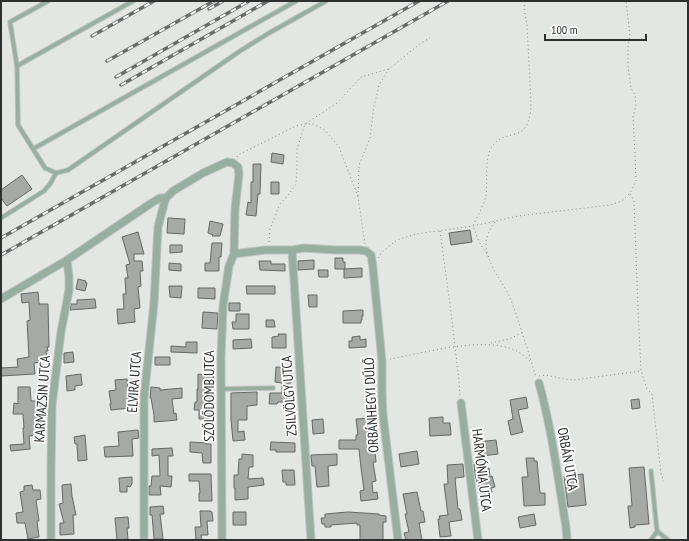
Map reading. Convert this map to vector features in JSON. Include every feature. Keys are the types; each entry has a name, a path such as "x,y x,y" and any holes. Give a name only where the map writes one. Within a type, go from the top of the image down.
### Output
{"street":[{"path":"1,299 67,260 160,198 166,198 173,191 203,173 227,162 233,163"},
{"name":"SZŐLŐDOMB UTCA","path":"222,540 221,357 223,306 229,266 234,254 239,174 238,167 233,163"},
{"name":"ELVIRA UTCA","path":"144,540 144,398 154,303 158,227 166,198"},
{"path":"234,254 304,248 359,250 366,251 371,256 373,268"},
{"name":"ZSILVÖLGY UTCA","path":"292,250 311,540"},
{"name":"KARMAZSIN UTCA","path":"51,540 52,405 61,332 69,290 67,260"},
{"name":"ORBÁNHEGYI DŰLŐ","path":"373,268 382,361 382,415 398,540"},
{"name":"ORBÁN UTCA","path":"538,380 554,448 567,540"},
{"name":"HARMÓNIA UTCA","path":"461,404 478,540"}],"lane":[{"path":"48,1 10,22 17,66 18,125 44,168 56,173 68,170 240,51 326,1"},
{"path":"17,66 133,1"},
{"path":"33,149 296,1"},
{"path":"1,218 44,191 56,173"},
{"path":"222,389 273,388"},
{"path":"651,471 657,531 651,540"},
{"path":"657,531 668,540"}],"path":[{"path":"525,1 524,8 527,25 531,113 525,129 517,134 498,139 491,148 487,162 486,196 473,226 479,242 510,299 538,380 546,375 574,380 641,371"},
{"path":"373,268 383,251 397,240 416,234 473,226 518,216 610,205 622,201 630,193 636,181 633,116 636,106 635,95 631,88 628,66 628,44 630,36 626,1"},
{"path":"366,251 358,197 359,165 370,138 374,106 379,85 389,69 421,43 430,38"},
{"path":"269,250 270,229 280,204 296,184 297,149 305,124 337,103 361,77 389,69"},
{"path":"233,163 238,155 296,126 312,124 325,130 339,147 358,197"},
{"path":"630,193 634,201 641,371 647,389 652,394 661,474 664,481"},
{"path":"488,257 486,245 487,237 490,229 496,221"},
{"path":"440,231 461,404"},
{"path":"382,361 455,347 489,344 509,339 522,333"},
{"path":"489,344 513,349 523,354 532,364"}],"building":[{"path":"272,153 284,155 283,164 271,162"},
{"path":"253,164 261,164 260,194 258,194 256,216 246,215 248,202 251,203"},
{"path":"22,175 32,189 7,206 1,198 1,190"},
{"path":"271,182 279,182 279,194 271,194"},
{"path":"168,218 185,219 184,234 167,233"},
{"path":"210,221 223,224 220,236 212,236 213,235 208,233"},
{"path":"470,230 472,242 451,245 449,233"},
{"path":"138,232 144,254 134,254 134,261 142,261 143,271 140,271 141,286 138,287 140,308 134,309 135,322 118,324 117,309 124,309 123,294 126,294 125,278 128,278 126,265 130,264 122,237"},
{"path":"212,243 222,243 221,257 219,257 219,271 205,271 205,263 210,263"},
{"path":"170,245 182,245 182,252 170,253"},
{"path":"335,258 343,258 343,262 345,262 345,269 335,269"},
{"path":"314,260 314,269 298,270 298,261"},
{"path":"259,261 271,261 271,264 285,264 285,271 260,270"},
{"path":"169,263 181,264 181,271 169,270"},
{"path":"362,268 362,277 344,278 344,269"},
{"path":"318,270 328,270 328,277 319,277"},
{"path":"78,279 86,281 85,291 76,289"},
{"path":"169,286 182,286 181,298 170,297"},
{"path":"246,286 275,286 275,294 247,294"},
{"path":"198,288 215,288 215,299 198,298"},
{"path":"38,292 39,304 48,304 49,347 47,347 48,351 46,351 48,361 34,363 35,374 1,376 1,368 18,367 17,359 29,357 27,321 30,320 29,302 22,303 21,294"},
{"path":"308,295 317,295 317,307 309,307"},
{"path":"95,299 96,308 70,310 71,304 77,304 77,300"},
{"path":"229,303 240,303 240,311 229,311"},
{"path":"363,310 361,323 343,323 343,311"},
{"path":"203,312 218,313 217,329 202,328"},
{"path":"236,314 249,314 249,329 233,329 232,322 236,322"},
{"path":"266,320 274,320 275,327 266,327"},
{"path":"278,334 286,334 286,348 272,348 272,337 279,336"},
{"path":"360,336 360,340 366,339 366,347 349,348 349,341 352,341 352,337"},
{"path":"251,339 252,348 233,349 233,340"},
{"path":"186,342 197,342 197,353 171,352 171,346 186,347"},
{"path":"73,352 74,362 64,363 64,353"},
{"path":"155,357 170,357 170,365 155,365"},
{"path":"276,367 292,368 291,383 288,383 287,395 290,395 289,402 269,404 270,393 282,393 282,383 275,382"},
{"path":"205,368 214,369 212,397 210,397 210,419 199,419 199,410 194,410 195,402 197,402 198,374 205,375"},
{"path":"81,374 82,385 75,386 75,390 67,391 66,376"},
{"path":"127,379 130,408 111,410 109,391 116,390 115,380"},
{"path":"18,387 30,387 31,401 41,401 41,414 38,414 39,435 29,436 30,449 11,451 10,445 24,444 23,414 13,414 14,403 18,404"},
{"path":"151,387 160,388 160,390 182,388 182,398 172,399 174,414 176,413 177,420 154,422 150,398"},
{"path":"257,392 257,405 247,406 247,420 238,420 238,432 244,431 245,440 233,441 231,393"},
{"path":"526,397 528,408 518,410 523,432 511,435 508,421 513,419 510,400"},
{"path":"639,399 640,408 632,409 631,400"},
{"path":"443,417 443,423 450,423 451,435 430,436 429,418"},
{"path":"371,418 372,451 375,451 376,462 373,462 376,481 372,482 373,493 377,492 378,499 361,501 360,491 364,490 359,449 339,449 339,440 356,440 356,435 358,435 356,419"},
{"path":"323,419 324,433 313,434 312,420"},
{"path":"138,430 139,438 132,439 133,456 105,457 104,447 119,446 118,432"},
{"path":"85,435 87,460 78,461 77,444 75,444 74,437"},
{"path":"496,440 498,454 482,456 484,468 489,468 490,477 492,476 495,487 491,488 492,492 481,495 475,475 474,464 478,463 476,442"},
{"path":"190,442 211,444 211,463 203,463 202,453 190,452"},
{"path":"271,442 295,443 295,452 276,452 276,450 270,450"},
{"path":"172,448 173,456 168,456 168,476 172,476 171,487 160,486 161,495 149,495 149,486 151,486 152,476 160,476 159,455 152,456 152,449"},
{"path":"417,451 419,464 401,467 399,454"},
{"path":"242,454 253,455 253,467 249,467 248,479 263,478 264,485 248,487 248,499 235,500 234,475 238,475 239,459 242,459"},
{"path":"337,454 337,465 328,466 329,486 317,487 315,466 312,466 311,455"},
{"path":"526,458 534,458 534,461 537,461 540,493 545,493 545,505 524,506 522,477 528,477"},
{"path":"463,464 464,477 455,478 458,509 460,509 462,520 449,522 451,536 440,537 439,516 448,515 444,484 448,484 447,465"},
{"path":"644,467 649,524 635,525 635,527 630,528 628,506 632,506 629,468"},
{"path":"282,470 294,470 295,485 286,485 286,482 283,482"},
{"path":"189,474 211,474 212,501 199,501 199,481 189,481"},
{"path":"583,474 586,505 568,507 564,476"},
{"path":"132,477 132,484 130,487 127,486 127,492 120,492 119,478"},
{"path":"71,484 76,515 73,515 74,534 60,535 60,523 64,523 59,504 63,503 62,485"},
{"path":"32,485 33,490 40,490 41,499 36,500 39,521 37,521 39,537 28,539 25,523 17,523 16,513 23,512 20,492 24,491 24,486"},
{"path":"417,492 425,522 419,523 422,540 406,540 404,533 409,532 403,494"},
{"path":"163,506 164,514 160,514 163,539 154,539 150,507"},
{"path":"200,511 211,511 213,521 207,521 208,535 201,535 202,540 196,540 195,527 201,527"},
{"path":"233,512 246,512 246,525 233,525"},
{"path":"348,512 379,514 386,516 386,522 383,522 383,540 360,540 360,525 357,525 357,523 331,525 331,527 325,527 325,524 322,524 321,518 325,518 325,514"},
{"path":"534,514 536,525 520,528 518,517"},
{"path":"128,517 128,539 117,540 115,518"}],"railway":[{"path":"92,36 154,1"},
{"path":"107,61 214,1"},
{"path":"209,9 223,1"},
{"path":"116,77 249,1"},
{"path":"121,85 268,1"},
{"path":"1,238 419,1"},
{"path":"1,255 448,1"}]}
